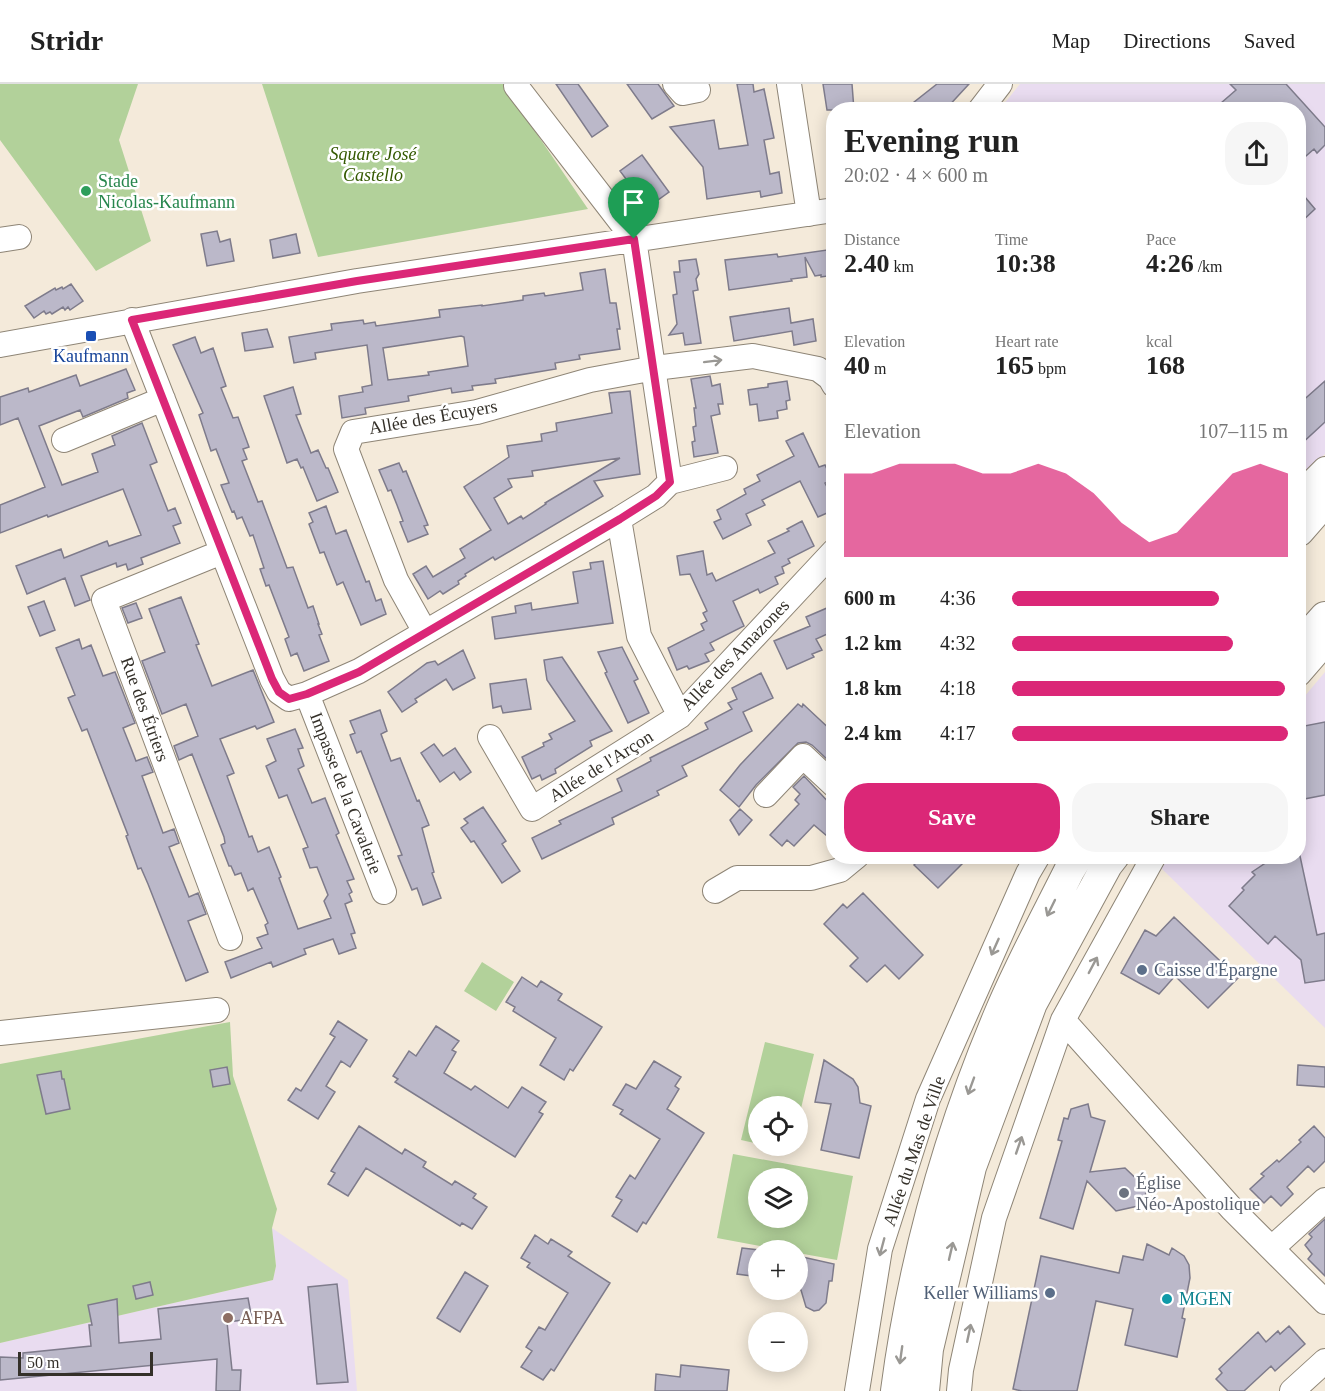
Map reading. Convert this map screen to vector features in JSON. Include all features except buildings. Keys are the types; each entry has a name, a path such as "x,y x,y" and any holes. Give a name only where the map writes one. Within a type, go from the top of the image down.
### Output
{"main road":[{"path":"1306,523 1325,501"},
{"path":"1306,638 1325,617"},
{"path":"896,1391 903,1342 920,1262 946,1161 961,1114 1002,1008 1073,864"},
{"path":"924,1391 928,1349 971,1167 1032,1003 1108,864"}],"street":[{"path":"789,84 808,214"},
{"path":"986,102 1000,84"},
{"path":"516,86 634,239 655,368 670,482"},
{"path":"0,345 357,281 826,211"},
{"path":"132,320 272,679 279,692 289,699 307,694 359,672 620,519 656,496 670,482 725,468"},
{"path":"655,368 753,356 818,369 826,375"},
{"name":"Allée des Écuyers","path":"425,632 396,580 346,449 353,432 477,412 590,381 655,368"},
{"path":"64,440 163,399"},
{"path":"1306,488 1325,469"},
{"name":"Allée des Amazones","path":"620,519 639,636 680,716 826,560"},
{"name":"Rue des Étriers","path":"222,552 104,600 230,938"},
{"path":"1306,666 1325,644"},
{"name":"Impasse de la Cavalerie","path":"307,694 384,892"},
{"name":"Allée de l'Arçon","path":"490,737 532,809 680,716"},
{"path":"766,795 803,756 826,778"},
{"path":"715,891 737,878 810,878 840,870 847,864"},
{"name":"Allée du Mas de Ville","path":"857,1391 880,1249 928,1099 1033,864"},
{"path":"959,1391 961,1370 994,1218 1063,1020 1151,864"},
{"path":"0,1033 217,1011"},
{"path":"1063,1020 1199,1173 1325,1302"},
{"path":"1272,1248 1325,1200"},
{"path":"1292,1391 1325,1361"}],"shaded area":[{"path":"1020,84 1325,84 1325,454 1306,473 1306,102 1005,102"},
{"path":"1325,672 1325,1028 1161,868 1165,864 1306,864 1306,695"},
{"name":"AFPA","path":"272,1228 348,1280 357,1391 0,1391 0,1343 273,1280 276,1266"}],"green space":[{"name":"Stade Nicolas-Kaufmann","path":"0,84 138,84 119,140 151,241 96,271 0,140"},
{"name":"Square José Castello","path":"262,84 519,84 509,93 588,209 318,257"},
{"path":"482,962 514,982 496,1011 464,991"},
{"path":"230,1022 233,1076 277,1209 272,1228 276,1266 273,1280 0,1343 0,1064"},
{"path":"765,1042 814,1054 804,1096 752,1096"},
{"path":"748,1111 748,1142 741,1140"},
{"path":"733,1154 853,1176 837,1260 808,1255 808,1240 748,1240 748,1244 717,1238"}],"place":[{"name":"Stade Nicolas-Kaufmann","path":"86,191"},
{"name":"Kaufmann","path":"91,336"},
{"name":"Caisse d'Épargne","path":"1142,970"},
{"name":"Église Néo-Apostolique","path":"1124,1193"},
{"name":"Keller Williams","path":"1050,1293"},
{"name":"MGEN","path":"1167,1299"},
{"name":"AFPA","path":"228,1318"}],"route":[{"path":"634,239 655,368 670,482 656,496 620,519 359,672 307,694 289,699 279,692 132,320 357,281 634,239"}]}
